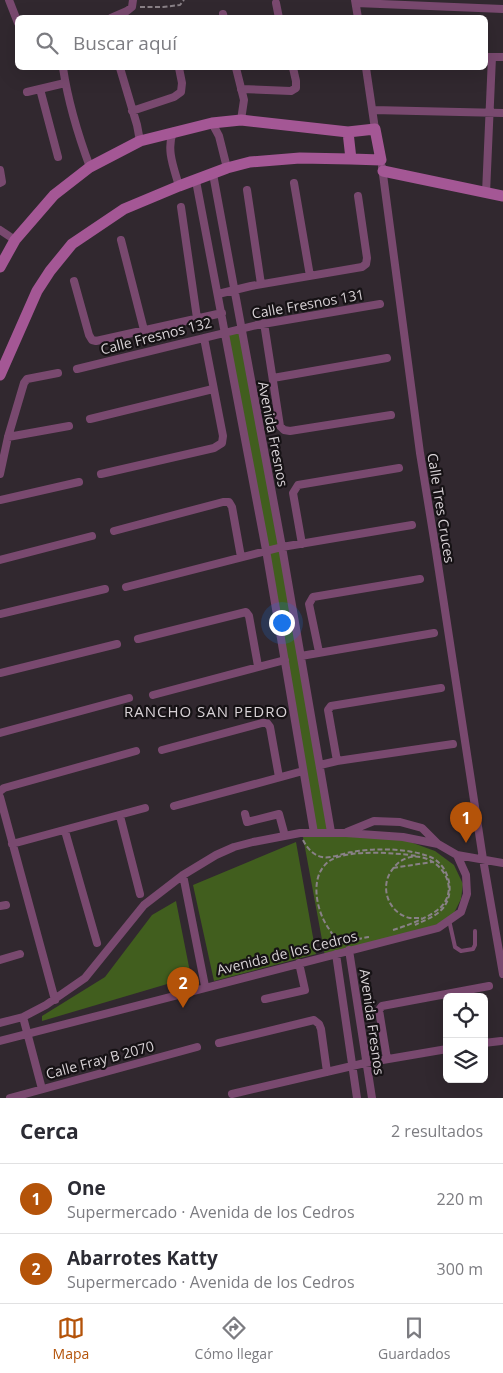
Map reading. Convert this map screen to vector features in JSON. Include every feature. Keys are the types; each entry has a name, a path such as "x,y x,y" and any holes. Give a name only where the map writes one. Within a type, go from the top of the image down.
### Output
{"main road":[{"path":"0,267 14,240 54,195 90,167 140,141 173,132 212,123 242,120 348,132 376,129 382,166"},
{"path":"348,132 351,159"},
{"path":"0,375 37,291 50,271 72,244 124,209 227,168 250,162 280,158 351,159 503,196"}],"street":[{"path":"9,0 15,15"},
{"path":"357,15 355,2 503,9"},
{"path":"118,15 127,11 133,3"},
{"path":"276,3 278,15"},
{"path":"486,193 489,57 503,58"},
{"path":"63,70 82,147 90,167"},
{"path":"121,70 140,141"},
{"path":"132,111 174,97 182,92 179,70"},
{"path":"236,70 244,100 242,120"},
{"path":"241,89 291,91 296,88 293,70"},
{"path":"366,70 376,129"},
{"path":"27,92 65,82"},
{"path":"40,89 58,157"},
{"path":"373,110 503,113"},
{"path":"212,123 218,136 227,168"},
{"path":"173,132 170,140 170,151 178,186"},
{"name":"Calle Tres Cruces","path":"382,166 420,453 483,859 503,974"},
{"path":"0,170 2,182 0,183"},
{"name":"Avenida Fresnos","path":"213,174 282,547 331,832"},
{"name":"Avenida Fresnos","path":"196,181 266,550 314,833"},
{"path":"294,183 310,276"},
{"path":"247,190 261,284"},
{"path":"218,294 261,284 359,268 366,264 367,258 358,196"},
{"path":"181,207 197,318"},
{"path":"0,230 14,240"},
{"path":"121,240 144,330"},
{"path":"74,281 92,340 99,341 222,313"},
{"name":"Calle Fresnos 131","path":"241,328 380,304"},
{"path":"264,323 280,426 284,430 290,431 391,415"},
{"name":"Calle Fresnos 132","path":"77,369 241,328"},
{"path":"101,474 218,446 222,443 223,436 204,338"},
{"path":"273,378 387,358"},
{"path":"0,474 8,437 26,380 58,373"},
{"path":"90,419 213,389"},
{"path":"8,437 69,426"},
{"path":"302,544 293,493 295,487 301,484 399,468"},
{"path":"0,500 79,482"},
{"path":"114,531 222,502 229,502 231,504 241,557"},
{"path":"126,587 266,550 412,525"},
{"path":"0,560 92,536"},
{"path":"319,652 309,604 313,596 420,579"},
{"path":"0,614 105,589"},
{"path":"138,639 246,612 249,616 258,666"},
{"path":"301,656 434,632"},
{"path":"0,673 117,644"},
{"path":"153,695 285,660"},
{"path":"337,761 329,713 331,706 441,688"},
{"path":"0,733 130,698"},
{"path":"292,701 308,698"},
{"path":"162,750 267,723 270,727 278,777"},
{"path":"320,765 453,744"},
{"path":"55,1000 12,844 0,792 136,751"},
{"path":"174,806 303,771"},
{"path":"12,844 145,808"},
{"path":"247,822 279,814 285,836"},
{"path":"120,816 140,894"},
{"path":"346,833 374,821 400,822 422,828 438,844 457,855 503,863"},
{"path":"65,830 97,943"},
{"path":"0,1023 23,1017 55,1000 90,973 144,905 183,875 216,855 234,847 300,833 331,832 403,837 438,844"},
{"name":"Avenida de los Cedros","path":"0,1041 205,986 438,928 461,912 467,894 466,875 457,855"},
{"path":"183,875 205,986"},
{"name":"Avenida Fresnos","path":"349,950 365,1063 372,1098"},
{"path":"0,960 20,954"},
{"name":"Avenida Fresnos","path":"336,954 358,1098"},
{"path":"265,998 305,990 299,963"},
{"path":"387,1059 380,1008 489,986"},
{"path":"23,1017 42,1089"},
{"path":"219,1043 316,1020 321,1029 327,1072"},
{"path":"488,1042 501,1040"},
{"name":"Calle Fray B 2070","path":"10,1098 197,1047"},
{"path":"232,1094 365,1063 443,1051"}],"lane":[{"path":"449,920 455,947 461,951 473,949 475,945 475,930"}],"path":[{"path":"133,3 163,7 180,4 184,0"},
{"path":"300,833 304,843 314,854 324,858 359,851 397,851 429,856 445,870 450,882 449,895 444,907 434,916 408,928 391,932 433,914 442,906 448,894 448,882 444,872 428,858 417,856 374,852 352,854 332,860 322,868 318,879 317,901 322,920 334,937 343,941 375,937 328,945 325,956"},
{"path":"417,856 405,859 393,868 387,877 386,890 389,902 397,912 409,918 422,918"},
{"path":"393,868 433,861"}],"green space":[{"path":"241,328 331,832 314,833 225,332"},
{"path":"317,835 402,839 435,851 454,865 463,884 461,899 454,913 436,925 325,956 303,837"},
{"path":"296,842 316,954 214,981 193,885"},
{"path":"176,901 191,977 42,1021 42,1016 105,977 152,915"}],"place":[{"name":"One","path":"466,843"},
{"name":"Abarrotes Katty","path":"183,1008"}],"district":[{"name":"RANCHO SAN PEDRO","path":"206,712"}]}
